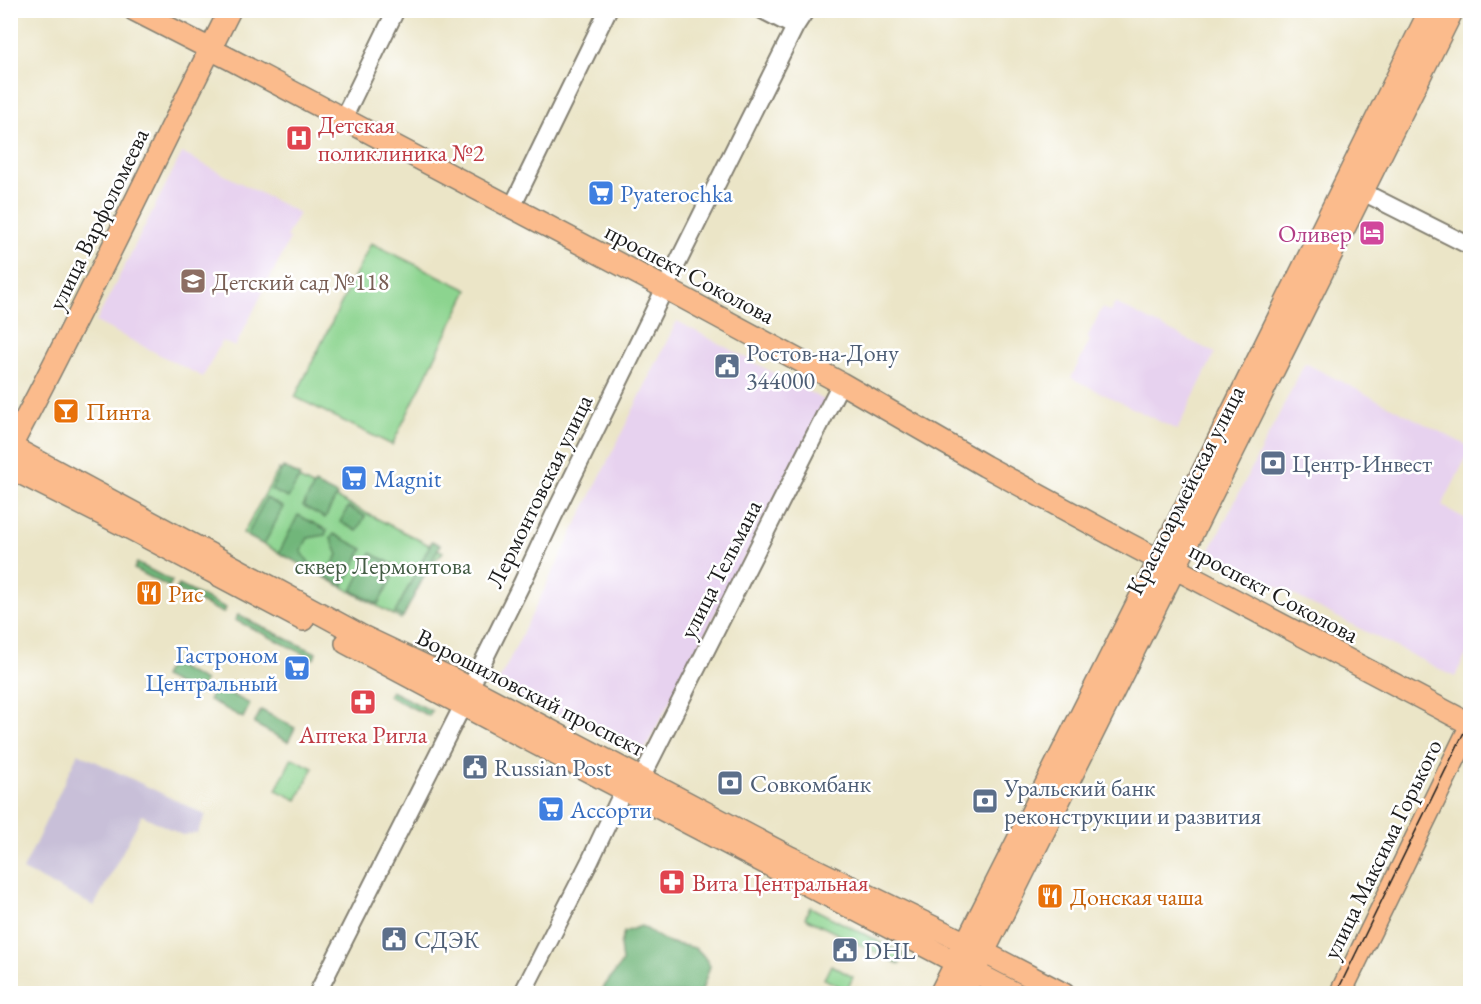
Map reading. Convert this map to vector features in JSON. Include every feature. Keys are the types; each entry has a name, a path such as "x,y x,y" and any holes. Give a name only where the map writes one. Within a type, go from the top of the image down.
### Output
{"main road":[{"name":"проспект Соколова","path":"134,10 841,382 985,466 1470,725"},
{"name":"улица Варфоломеева","path":"11,447 86,303 230,10"},
{"name":"Красноармейская улица","path":"1167,564 1430,10"},
{"name":"Красноармейская улица","path":"940,993 965,967 1167,564 1363,192 1453,10"},
{"name":"Ворошиловский проспект","path":"11,447 360,635 624,789 1017,993"},
{"name":"Ворошиловский проспект","path":"10,468 466,697 642,777 790,857 1064,993"},
{"name":"улица Максима Горького","path":"1340,993 1470,725"},
{"name":"Красноармейская улица","path":"963,993 965,967"}],"street":[{"path":"343,119 396,10"},
{"path":"512,207 608,10"},
{"path":"762,10 795,27"},
{"name":"Лермонтовская улица","path":"317,993 466,697 664,288 795,27 806,10"},
{"path":"1363,192 1470,246"},
{"name":"улица Тельмана","path":"642,777 841,382"},
{"path":"522,993 624,789"}],"shaded area":[{"name":"Детский сад №118","path":"182,153 299,213 286,237 290,239 235,347 222,341 203,377 96,322"},
{"path":"1115,303 1215,353 1177,430 1071,378 1090,340 1087,338 1102,308 1111,312"},
{"path":"677,321 826,401 641,757 497,685"},
{"path":"1305,363 1470,447 1442,506 1470,521 1470,647 1455,677 1209,552"},
{"path":"78,753 206,815 197,833 182,835 142,815 94,906 23,870"}],"green space":[{"path":"371,243 468,290 392,445 295,397"},
{"path":"283,467 300,476 288,498 271,490"},
{"name":"сквер Лермонтова","path":"279,469 443,552 429,567 401,619 243,533"},
{"path":"315,484 337,495 325,518 303,506"},
{"path":"266,498 283,507 264,545 247,536"},
{"path":"348,507 365,516 357,531 340,522"},
{"path":"298,515 327,530 325,535 308,538 301,551 310,564 308,568 279,553"},
{"path":"334,534 363,549 343,586 314,571 316,567 331,567 338,555 331,538"},
{"path":"432,541 440,545 403,617 395,613"},
{"path":"371,553 398,567 378,604 352,591"},
{"path":"137,563 172,581 169,587 134,569"},
{"path":"179,585 226,608 223,613 176,590"},
{"path":"238,615 316,653 314,659 235,620"},
{"path":"170,663 205,681 198,694 163,677"},
{"path":"215,686 250,704 243,718 209,700"},
{"path":"391,691 432,711 429,716 388,696"},
{"path":"261,710 295,728 288,742 254,724"},
{"path":"292,758 313,768 297,800 276,790"},
{"path":"810,907 904,954 899,964 805,918"},
{"path":"641,926 666,941 695,948 700,952 710,966 701,993 601,993 622,962 620,944 624,932"},
{"path":"831,965 853,977 847,990 824,979"}],"tram line":[{"path":"1336,994 1470,720"}],"place":[{"name":"Детская поликлиника №2","path":"299,138"},
{"name":"Pyaterochka","path":"601,193"},
{"name":"Оливер","path":"1372,233"},
{"name":"Детский сад №118","path":"193,281"},
{"name":"Ростов-на-Дону 344000","path":"727,366"},
{"name":"Пинта","path":"66,411"},
{"name":"Центр-Инвест","path":"1273,463"},
{"name":"Magnit","path":"354,478"},
{"name":"Рис","path":"149,593"},
{"name":"Гастроном Центральный","path":"297,668"},
{"name":"Аптека Ригла","path":"363,702"},
{"name":"Russian Post","path":"475,767"},
{"name":"Совкомбанк","path":"730,783"},
{"name":"Уральский банк реконструкции и развития","path":"985,801"},
{"name":"Ассорти","path":"551,809"},
{"name":"Вита Центральная","path":"672,882"},
{"name":"Донская чаша","path":"1050,896"},
{"name":"СДЭК","path":"394,939"},
{"name":"DHL","path":"845,950"}]}
